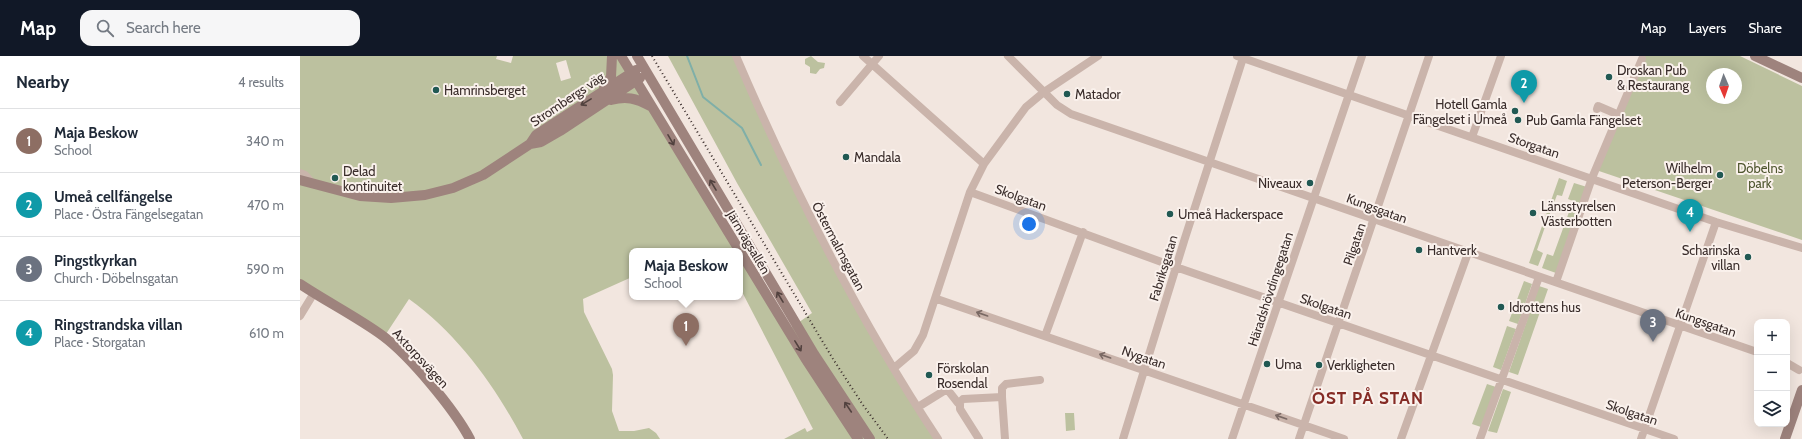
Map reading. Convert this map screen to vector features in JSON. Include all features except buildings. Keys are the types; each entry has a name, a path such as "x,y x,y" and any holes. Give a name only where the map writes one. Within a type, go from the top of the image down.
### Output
{"main road":[{"path":"612,56 611,78 602,98 639,99 651,106"},
{"name":"Järnvägsallén","path":"621,56 738,248"},
{"name":"Järnvägsallén","path":"637,56 814,354 870,439"},
{"path":"1755,56 1802,78"},
{"name":"Strombergs väg","path":"300,180 341,192 391,198 425,194 453,188 483,175 530,144 536,135 602,98 633,76 645,71"},
{"name":"Järnvägsallén","path":"743,257 805,358 858,439"},
{"name":"Axtorpsvägen","path":"300,284 384,337 402,353 436,392 470,439"},
{"path":"1785,439 1802,390"}],"street":[{"name":"Östermalmsgatan","path":"736,56 782,161 824,245 869,328 938,439"},
{"path":"863,56 984,164"},
{"path":"840,102 879,56"},
{"name":"Kungsgatan","path":"1008,56 1057,105 1071,114 1468,253 1754,351"},
{"path":"894,368 914,351 921,340 937,299 970,192 984,164 1026,107 1044,92 1098,56"},
{"name":"Häradshövdingegatan","path":"1232,439 1362,56"},
{"name":"Pilgatan","path":"1300,439 1430,56"},
{"path":"1472,137 1501,56"},
{"name":"Storgatan","path":"1240,57 1716,222 1802,248"},
{"name":"Fabriksgatan","path":"1123,439 1210,162 1240,57"},
{"path":"1556,282 1592,178 1642,59"},
{"path":"1597,109 1598,106 1619,115"},
{"path":"300,173 305,175 313,184"},
{"name":"Skolgatan","path":"970,192 1176,267 1432,354 1502,380 1674,439"},
{"path":"1641,439 1716,222"},
{"path":"1046,336 1083,232"},
{"path":"1401,439 1468,253"},
{"path":"1480,439 1539,277"},
{"path":"300,316 314,293"},
{"name":"Nygatan","path":"937,299 1344,439"},
{"path":"1790,365 1799,370"},
{"path":"1005,439 1002,388 1006,384 1040,380"},
{"path":"918,407 947,389 958,402 960,402"},
{"path":"960,402 963,399 1002,397"},
{"path":"960,402 960,409 979,439"}],"green space":[{"path":"300,56 497,56 496,59 511,63 513,56 621,56 738,248 629,248 629,278 583,299 584,312 612,369 612,411 619,431 634,431 649,428 656,433 660,439 523,439 488,381 474,362 444,328 409,299 384,337 300,284","holes":["566,60 571,78 561,81 556,63"]},
{"path":"668,56 736,56 757,106 803,204 828,252 881,347 938,439 784,439 805,428 807,432 813,429 743,294 743,256 788,330 812,313 737,183"},
{"path":"811,56 818,62 825,63 824,68 820,69 816,74 810,73 810,67 805,64 805,59"},
{"name":"Döbelns park","path":"1643,56 1740,56 1802,86 1802,240 1596,170"},
{"path":"1559,178 1567,181 1562,196 1557,195 1549,216 1554,218 1552,226 1546,224 1537,250 1543,253 1538,266 1529,263"},
{"path":"1574,183 1587,187 1556,273 1542,268 1547,254 1553,256 1573,201 1568,199"},
{"path":"1524,281 1532,284 1518,324 1509,321"},
{"path":"1539,286 1548,289 1518,375 1509,372"},
{"path":"1507,326 1516,329 1501,370 1493,367"},
{"path":"1487,384 1496,387 1481,427 1472,424"},
{"path":"1503,389 1511,392 1497,433 1488,431"},
{"path":"1065,413 1074,413 1075,430 1066,431"}],"waterway":[{"path":"687,56 703,97 742,128 761,165"}],"railway":[{"path":"652,56 833,359 863,405 888,439"}],"place":[{"name":"Droskan Pub & Restaurang","path":"1609,77"},
{"name":"Hamrinsberget","path":"436,90"},
{"name":"Matador","path":"1067,94"},
{"name":"Umeå cellfängelse","path":"1524,103"},
{"name":"Hotell Gamla Fängelset i Umeå","path":"1515,111"},
{"name":"Pub Gamla Fängelset","path":"1518,120"},
{"name":"Mandala","path":"846,157"},
{"name":"Wilhelm Peterson-Berger","path":"1720,175"},
{"name":"Delad kontinuitet","path":"335,178"},
{"name":"Niveaux","path":"1310,183"},
{"name":"Länsstyrelsen Västerbotten","path":"1533,213"},
{"name":"Umeå Hackerspace","path":"1170,214"},
{"name":"Ringstrandska villan","path":"1690,232"},
{"name":"Hantverk","path":"1419,250"},
{"name":"Scharinska villan","path":"1748,257"},
{"name":"Idrottens hus","path":"1501,307"},
{"name":"Pingstkyrkan","path":"1653,342"},
{"name":"Maja Beskow","path":"686,346"},
{"name":"Uma","path":"1267,364"},
{"name":"Verkligheten","path":"1319,365"},
{"name":"Förskolan Rosendal","path":"929,375"}],"district":[{"name":"ÖST PÅ STAN","path":"1368,398"}]}
